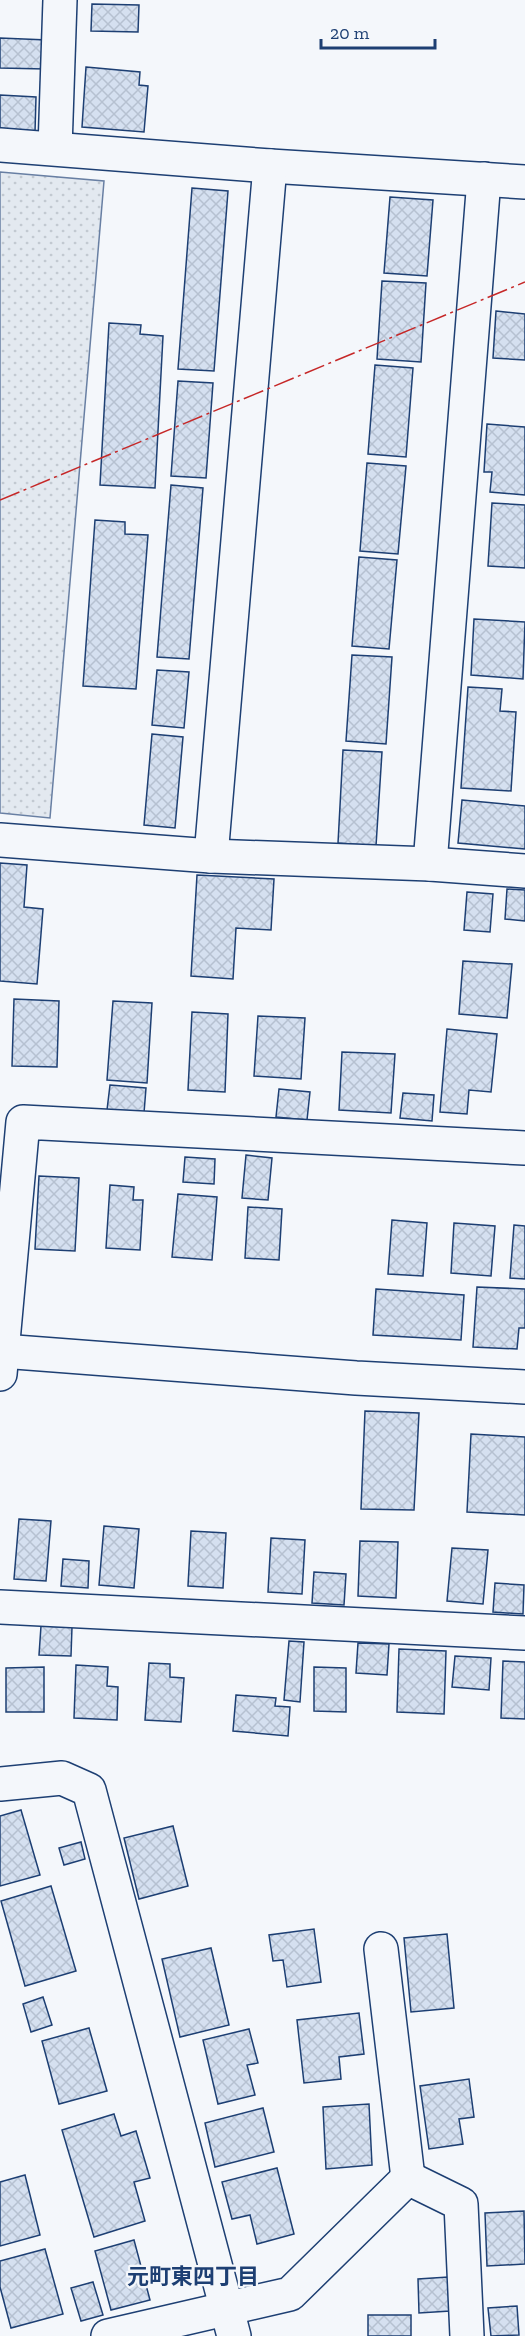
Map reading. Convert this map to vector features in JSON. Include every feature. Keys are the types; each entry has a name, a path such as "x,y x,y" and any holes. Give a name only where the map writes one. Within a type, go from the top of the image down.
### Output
{"street":[{"path":"55,148 60,0"},
{"path":"0,145 270,166 525,182"},
{"path":"211,856 270,166"},
{"path":"430,864 484,179"},
{"path":"0,840 211,856 430,864 525,871"},
{"path":"525,1148 23,1122 1,1363 525,1387"},
{"path":"0,1607 525,1633"},
{"path":"0,1785 62,1778 89,1790 230,2321"},
{"path":"381,1949 408,2178"},
{"path":"108,2336 230,2321 290,2294 408,2178"},
{"path":"408,2178 461,2204 467,2336"}],"shaded area":[{"path":"0,172 104,181 50,818 0,813"}],"building":[{"path":"92,4 139,5 138,32 91,31"},
{"path":"0,38 47,40 45,69 0,68"},
{"path":"86,67 140,72 139,85 148,86 144,132 82,127"},
{"path":"0,95 36,97 35,132 0,130"},
{"path":"192,188 228,191 214,371 178,369"},
{"path":"390,197 433,200 427,276 384,273"},
{"path":"382,281 426,283 421,362 377,359"},
{"path":"496,311 525,314 525,360 493,358"},
{"path":"109,323 141,325 140,334 163,336 155,488 100,485"},
{"path":"375,365 413,368 406,457 368,454"},
{"path":"178,381 213,383 206,478 171,476"},
{"path":"487,424 525,427 525,495 490,492 492,472 484,472"},
{"path":"367,463 406,466 398,554 360,551"},
{"path":"171,485 203,488 189,659 157,657"},
{"path":"492,503 525,505 525,568 488,566"},
{"path":"95,520 125,522 125,534 148,535 136,689 83,686"},
{"path":"359,557 397,560 389,649 352,646"},
{"path":"474,619 525,622 523,679 471,675"},
{"path":"352,655 392,657 386,744 346,741"},
{"path":"157,670 189,672 184,728 152,725"},
{"path":"468,687 502,689 500,711 516,712 511,791 461,788"},
{"path":"152,734 183,737 175,828 144,825"},
{"path":"343,750 382,752 376,846 338,843"},
{"path":"462,800 525,806 525,849 458,843"},
{"path":"0,863 27,865 24,907 43,909 37,984 0,981"},
{"path":"197,875 274,879 271,930 236,928 233,979 191,976"},
{"path":"507,889 525,890 525,921 505,919"},
{"path":"467,892 493,894 490,932 464,930"},
{"path":"463,961 512,964 507,1018 459,1014"},
{"path":"14,999 59,1001 57,1067 12,1066"},
{"path":"113,1001 152,1003 147,1083 107,1080"},
{"path":"192,1012 228,1014 225,1092 188,1090"},
{"path":"258,1016 305,1018 301,1079 254,1076"},
{"path":"447,1029 497,1034 491,1092 469,1090 467,1114 440,1112"},
{"path":"342,1052 395,1054 391,1113 339,1110"},
{"path":"110,1085 146,1088 144,1113 107,1110"},
{"path":"279,1089 310,1092 307,1120 276,1117"},
{"path":"403,1093 434,1095 432,1121 400,1118"},
{"path":"246,1155 272,1158 268,1200 242,1198"},
{"path":"185,1157 215,1159 214,1184 183,1182"},
{"path":"39,1176 79,1178 75,1251 35,1249"},
{"path":"110,1185 134,1187 133,1200 143,1200 140,1250 106,1248"},
{"path":"178,1194 217,1197 212,1260 172,1257"},
{"path":"248,1207 282,1209 279,1260 245,1258"},
{"path":"392,1220 427,1223 423,1276 388,1274"},
{"path":"454,1223 495,1226 491,1276 451,1273"},
{"path":"514,1225 525,1226 525,1279 510,1278"},
{"path":"477,1287 525,1289 525,1328 519,1328 517,1349 473,1347"},
{"path":"376,1289 464,1295 461,1340 373,1335"},
{"path":"365,1411 419,1413 414,1510 361,1509"},
{"path":"471,1434 525,1437 525,1515 467,1512"},
{"path":"19,1519 51,1521 46,1581 14,1579"},
{"path":"104,1526 139,1529 134,1588 99,1585"},
{"path":"191,1531 226,1533 223,1588 188,1586"},
{"path":"271,1538 305,1540 302,1594 268,1592"},
{"path":"360,1541 398,1542 396,1598 358,1596"},
{"path":"452,1548 488,1550 483,1604 447,1601"},
{"path":"63,1559 89,1561 88,1588 61,1586"},
{"path":"314,1572 346,1574 344,1605 312,1603"},
{"path":"495,1583 524,1585 523,1614 493,1612"},
{"path":"41,1626 72,1627 71,1656 39,1655"},
{"path":"289,1641 304,1642 300,1702 284,1700"},
{"path":"358,1643 389,1644 387,1675 356,1673"},
{"path":"399,1649 446,1651 444,1714 397,1712"},
{"path":"455,1656 491,1658 489,1690 452,1687"},
{"path":"503,1661 525,1662 525,1719 501,1718"},
{"path":"149,1663 170,1664 170,1677 184,1678 181,1722 145,1720"},
{"path":"76,1665 108,1667 107,1686 118,1687 117,1720 74,1718"},
{"path":"44,1667 44,1712 6,1712 6,1668"},
{"path":"314,1667 346,1668 346,1712 314,1711"},
{"path":"236,1695 276,1698 275,1706 290,1707 288,1736 233,1731"},
{"path":"21,1810 40,1875 0,1886 0,1816"},
{"path":"173,1826 188,1886 139,1899 124,1838"},
{"path":"81,1842 85,1859 64,1865 59,1848"},
{"path":"51,1886 76,1971 25,1986 1,1901"},
{"path":"314,1929 321,1982 287,1987 283,1960 273,1961 269,1935"},
{"path":"447,1934 454,2008 411,2012 404,1938"},
{"path":"211,1948 229,2025 180,2037 162,1959"},
{"path":"43,1997 52,2025 31,2032 23,2004"},
{"path":"359,2013 364,2054 339,2057 341,2079 304,2083 297,2020"},
{"path":"89,2028 107,2091 59,2104 42,2041"},
{"path":"249,2029 258,2063 247,2065 255,2095 218,2104 203,2040"},
{"path":"469,2079 474,2117 459,2119 463,2144 429,2149 420,2086"},
{"path":"369,2104 372,2165 326,2169 323,2107"},
{"path":"263,2108 274,2152 215,2167 205,2123"},
{"path":"114,2114 121,2136 136,2131 150,2178 134,2182 145,2221 94,2237 62,2130"},
{"path":"277,2168 294,2234 257,2244 250,2215 232,2219 222,2182"},
{"path":"25,2175 40,2235 0,2246 0,2182"},
{"path":"524,2211 525,2264 487,2266 485,2213"},
{"path":"134,2240 150,2300 111,2310 95,2251"},
{"path":"45,2249 63,2314 11,2328 0,2287 0,2261"},
{"path":"448,2277 450,2311 419,2313 418,2279"},
{"path":"93,2282 103,2315 81,2321 71,2288"},
{"path":"517,2306 519,2335 491,2336 488,2308"},
{"path":"368,2315 411,2315 411,2336 368,2336"}],"power":[{"path":"0,500 525,282"}],"district":[{"name":"元町東四丁目","path":"193,2276"}]}
